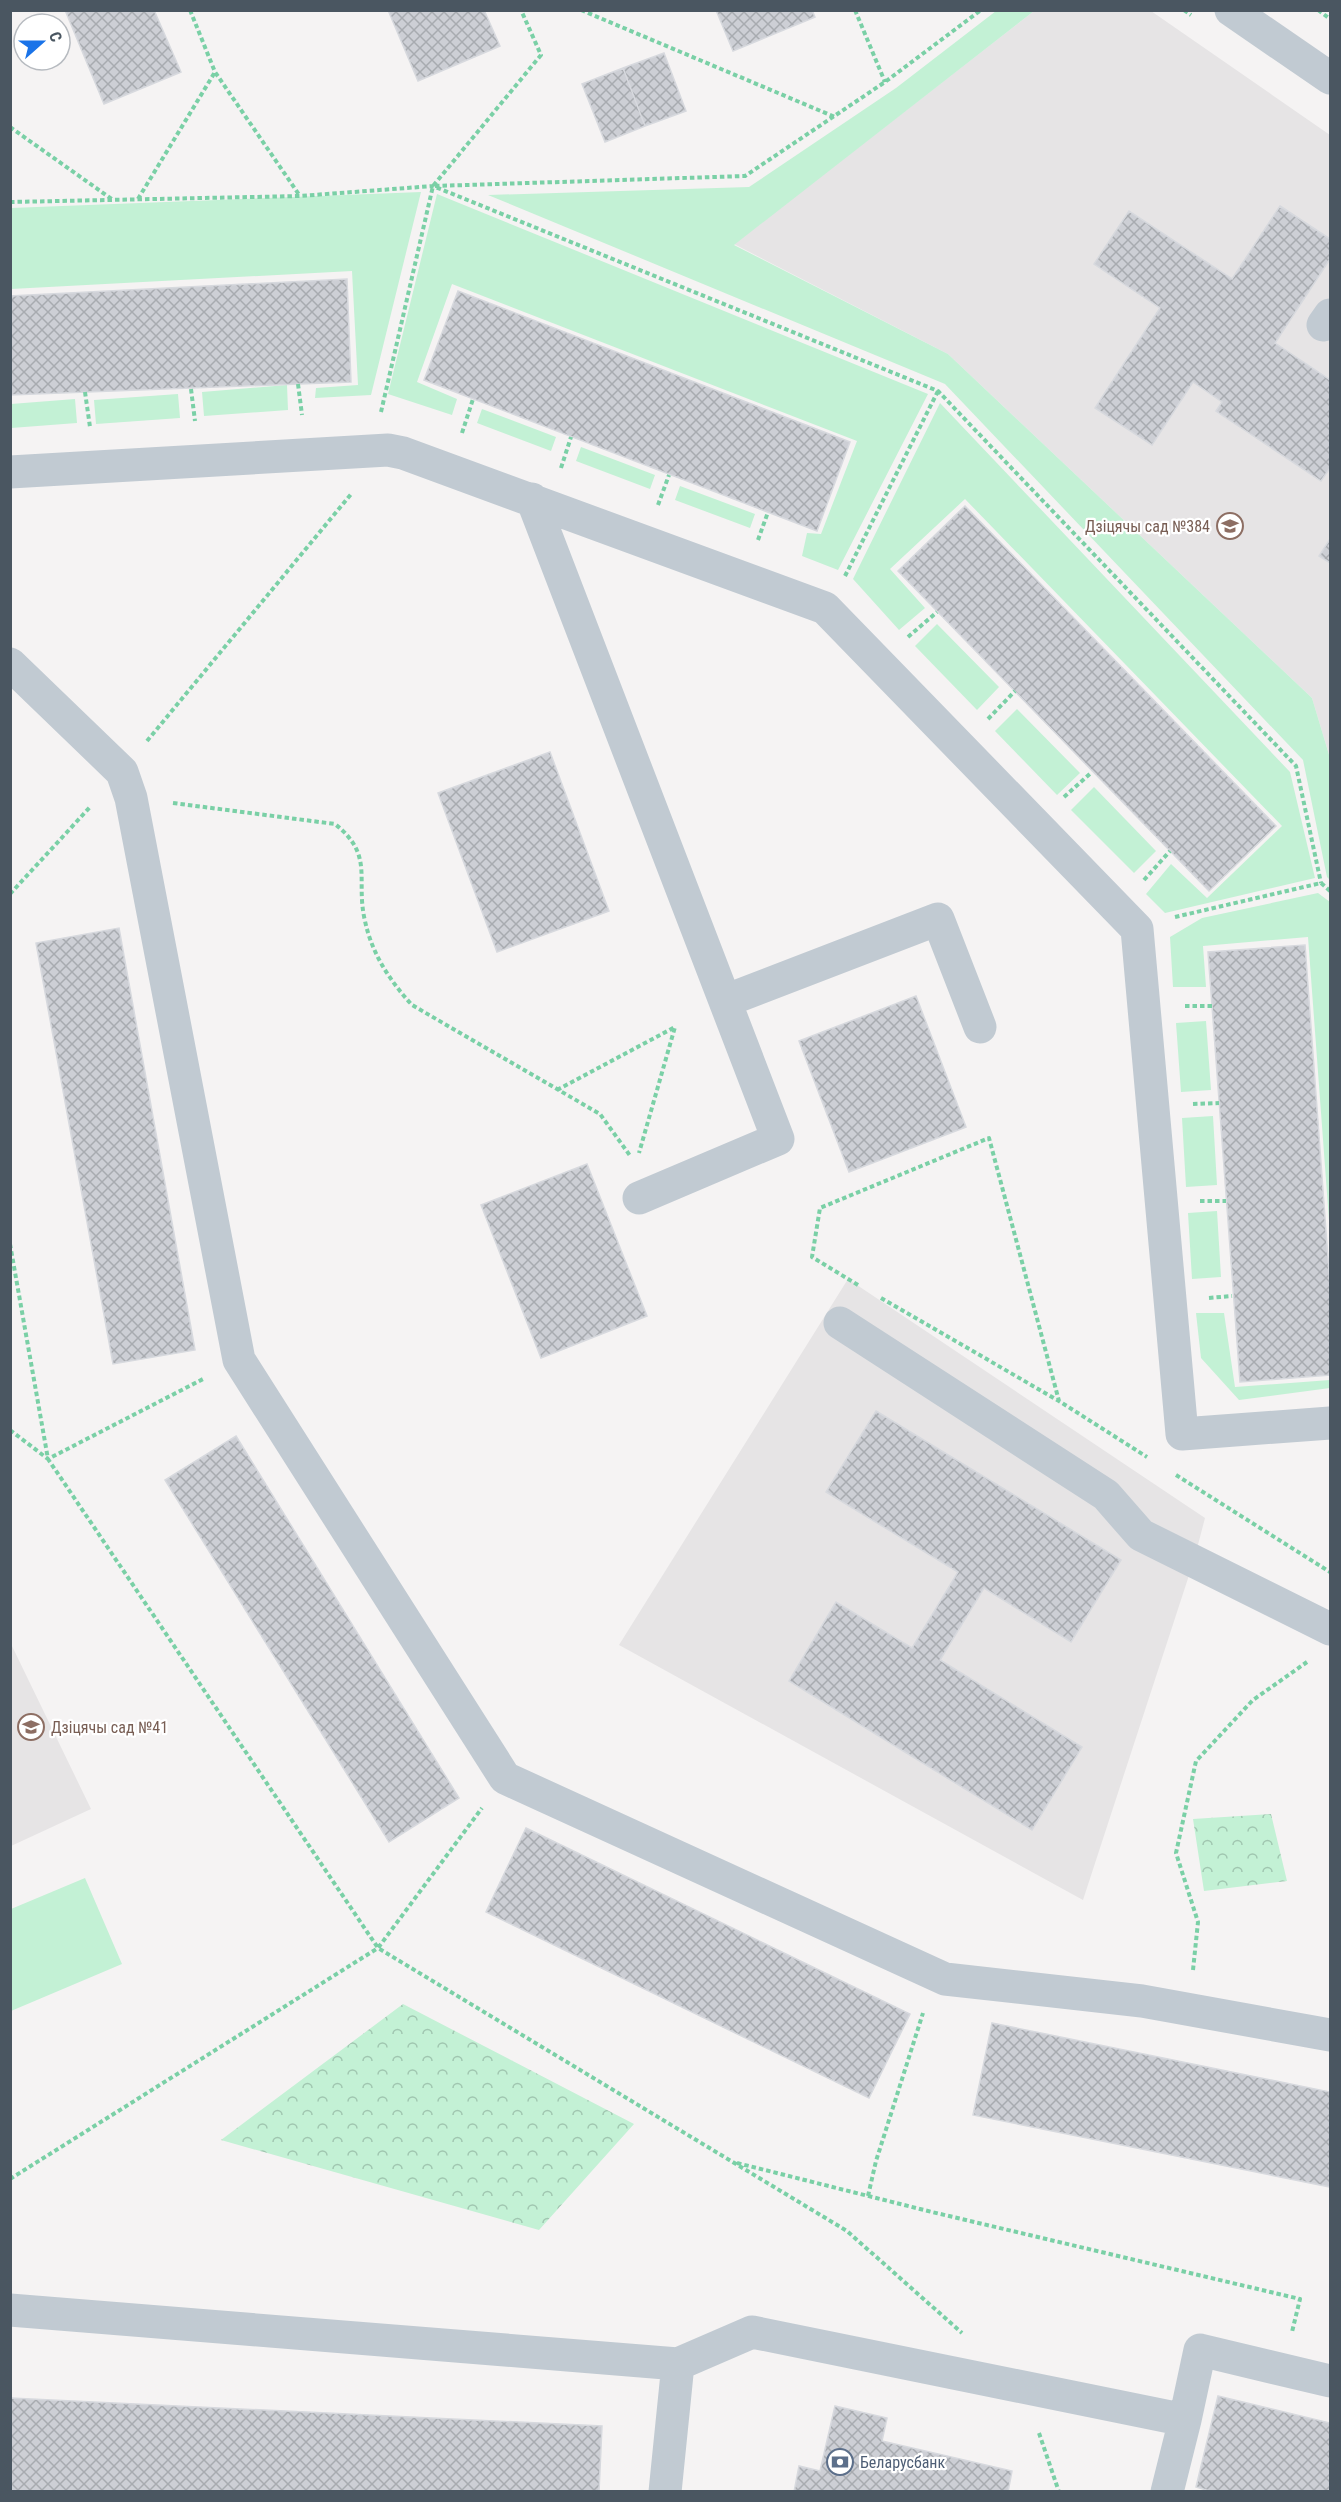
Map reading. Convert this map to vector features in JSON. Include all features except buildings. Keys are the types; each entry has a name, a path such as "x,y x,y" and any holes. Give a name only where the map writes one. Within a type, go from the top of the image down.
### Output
{"street":[{"path":"1231,10 1330,78"},
{"path":"10,472 388,450 403,453 532,499 825,608 1137,929 1182,1434 1330,1423"},
{"path":"532,499 778,1139 639,1198"},
{"path":"10,664 126,785 239,1360 505,1778 945,1979 1142,2001 1330,2036"},
{"path":"725,1001 938,919 980,1027"},
{"path":"840,1323 1106,1495 1141,1535 1330,1629"},
{"path":"10,2310 678,2364 752,2332 1185,2420"},
{"path":"1167,2492 1200,2350 1330,2382"},
{"path":"665,2492 678,2364"}],"path":[{"path":"190,10 215,72 300,196"},
{"path":"10,894 126,785 388,450 380,408 432,186 541,55 521,10"},
{"path":"581,10 835,117"},
{"path":"855,10 885,82"},
{"path":"10,202 300,196 432,186 745,176 885,82 981,10"},
{"path":"1318,10 1330,19"},
{"path":"138,200 215,72"},
{"path":"10,127 112,200"},
{"path":"432,186 938,391 1296,766 1321,884 1330,891"},
{"path":"298,384 302,415"},
{"path":"191,389 195,424"},
{"path":"843,580 938,391"},
{"path":"85,392 91,434"},
{"path":"462,433 473,399"},
{"path":"560,471 571,437"},
{"path":"657,508 669,475"},
{"path":"755,547 768,512"},
{"path":"902,644 937,612"},
{"path":"980,727 1015,691"},
{"path":"1061,799 1092,771"},
{"path":"126,785 334,824 350,836 362,861 360,888 364,921 375,951 391,982 412,1005 557,1090 600,1114 636,1164 675,1026 557,1090"},
{"path":"1141,883 1170,851"},
{"path":"1173,918 1321,884"},
{"path":"1178,1006 1212,1006"},
{"path":"1185,1104 1219,1103"},
{"path":"868,1290 812,1257 820,1208 989,1138 1059,1401"},
{"path":"10,1244 48,1459"},
{"path":"878,1296 1059,1401 1150,1458"},
{"path":"48,1459 206,1377"},
{"path":"10,1430 48,1459 378,1948 847,2231 970,2340"},
{"path":"1170,1471 1330,1572"},
{"path":"1188,2010 1198,1922 1176,1853 1196,1761 1253,1700 1310,1660"},
{"path":"10,2179 378,1948 487,1802"},
{"path":"868,2196 876,2161 926,2003"},
{"path":"730,2161 1300,2299 1284,2370"},
{"path":"1024,2387 1059,2492"}],"shaded area":[{"name":"Дзіцячы сад №384","path":"1034,11 1151,11 1330,135 1330,758 1312,698 948,354 734,244"},
{"path":"848,1279 1205,1518 1194,1560 1083,1900 619,1645"},
{"name":"Дзіцячы сад №41","path":"11,1644 91,1809 10,1846"}],"green space":[{"path":"996,11 1034,11 734,245 948,354 1312,698 1330,758 1330,880 1327,877 1303,760 945,384 488,195 749,187 896,88"},
{"path":"421,192 371,395 315,398 316,388 358,385 352,271 11,289 11,208"},
{"path":"437,194 928,394 838,570 802,556 807,533 821,534 857,441 452,284 417,382 457,399 452,415 388,394"},
{"path":"287,385 288,410 204,416 202,392"},
{"path":"178,394 180,418 96,424 94,400"},
{"path":"75,399 77,423 11,428 11,404"},
{"path":"940,403 1290,772 1315,878 1165,913 1146,894 1171,864 1207,898 1282,826 965,499 890,569 925,608 899,630 853,579"},
{"path":"482,409 556,437 551,451 477,423"},
{"path":"581,447 655,475 650,489 576,461"},
{"path":"680,486 755,514 750,528 675,500"},
{"path":"937,624 999,687 977,710 915,646"},
{"path":"1017,709 1080,773 1057,795 995,731"},
{"path":"1094,787 1156,851 1134,873 1071,810"},
{"path":"1318,893 1330,902 1330,1234 1308,937 1203,946 1206,987 1173,987 1170,937 1202,918"},
{"path":"1206,1021 1211,1090 1181,1092 1176,1023"},
{"path":"1213,1116 1217,1185 1186,1187 1182,1118"},
{"path":"1217,1211 1221,1277 1192,1279 1188,1213"},
{"path":"1196,1313 1224,1313 1235,1387 1330,1380 1330,1388 1239,1400 1201,1358"},
{"path":"1271,1814 1287,1881 1204,1891 1193,1819"},
{"path":"85,1878 122,1964 11,2011 11,1909"},
{"path":"403,2004 634,2124 539,2230 221,2140"}],"place":[{"name":"Дзіцячы сад №384","path":"1230,526"},
{"name":"Дзіцячы сад №41","path":"31,1727"},
{"name":"Беларусбанк","path":"840,2462"}]}
